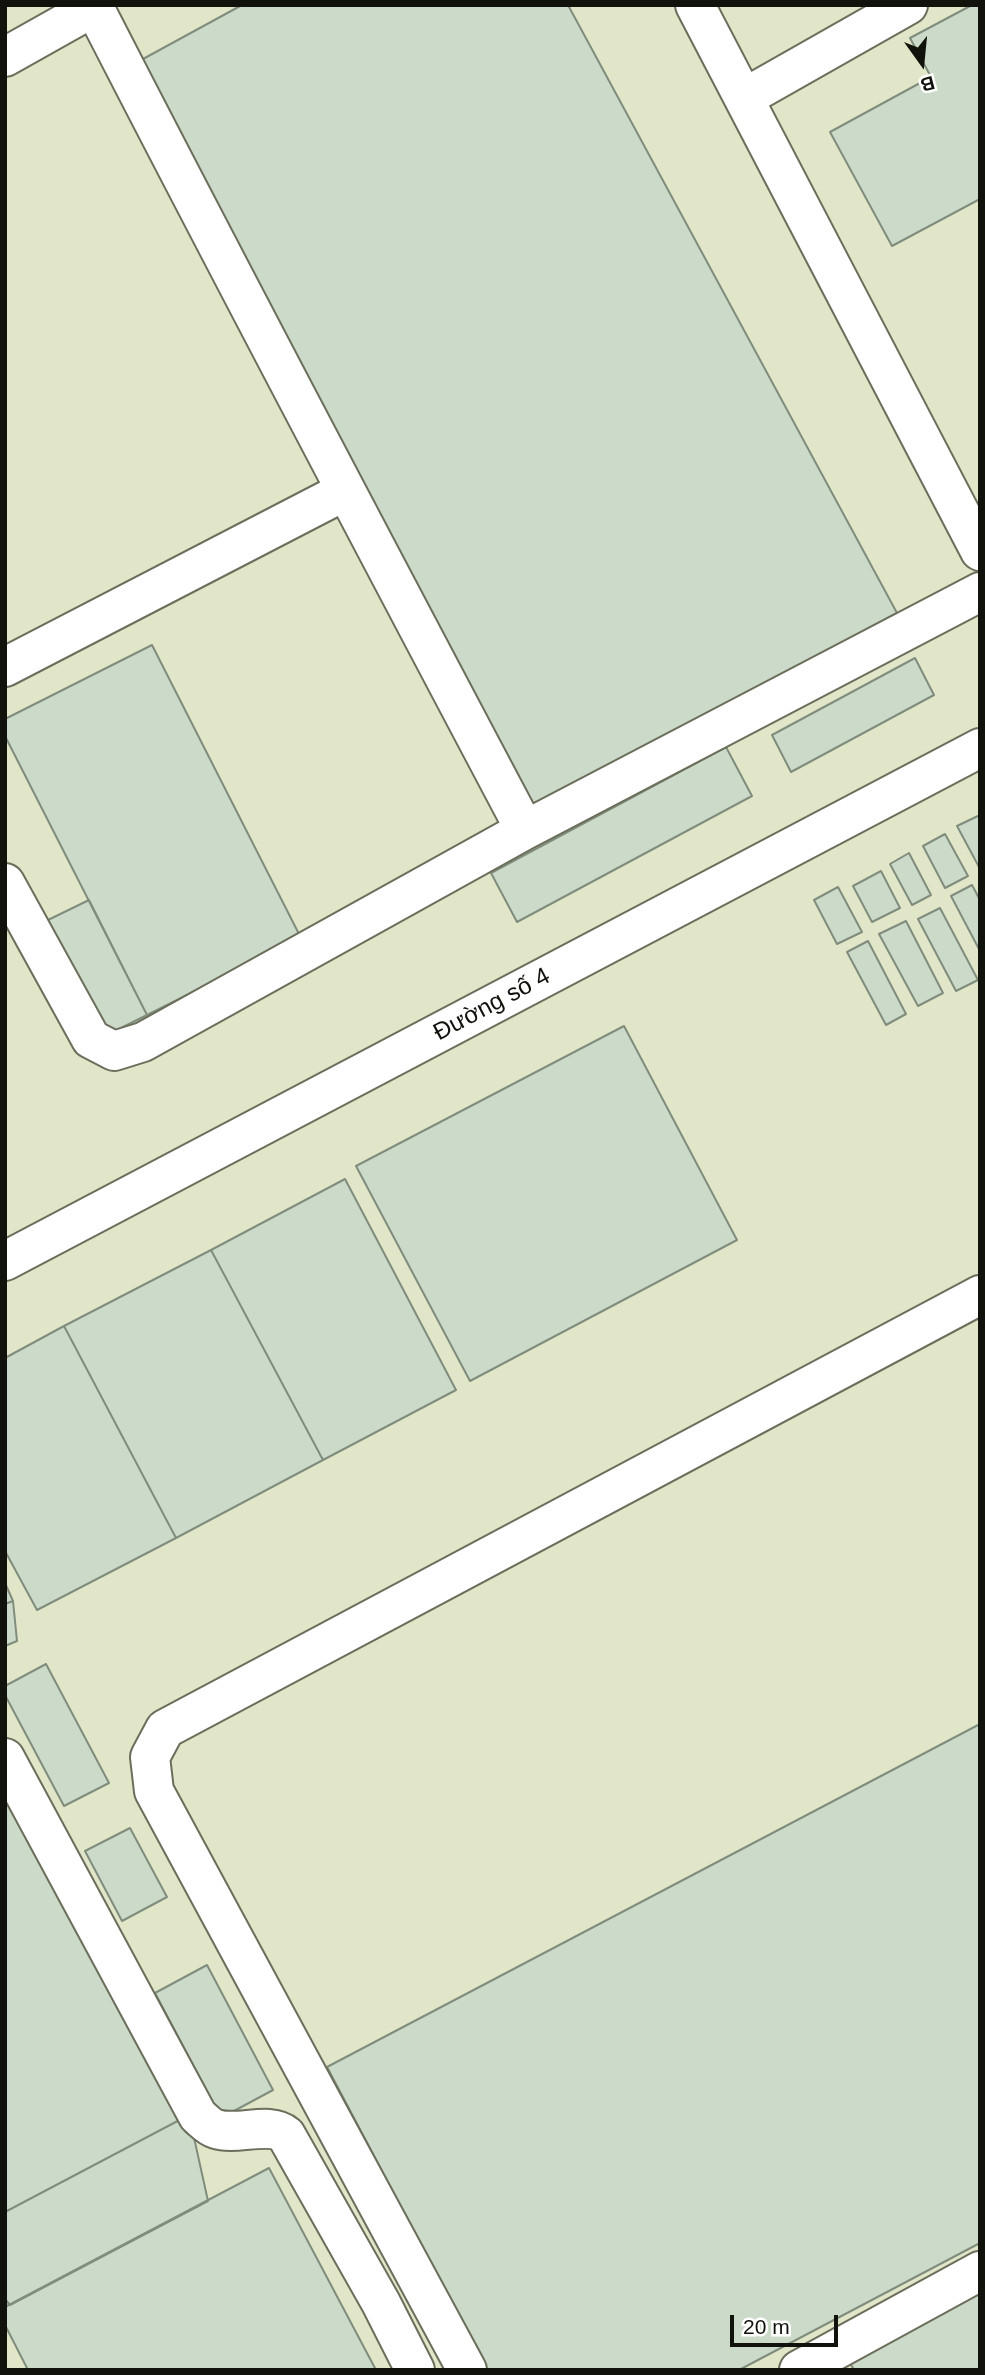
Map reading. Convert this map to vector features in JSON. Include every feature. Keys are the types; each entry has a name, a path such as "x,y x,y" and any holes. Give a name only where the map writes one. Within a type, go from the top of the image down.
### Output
{"street":[{"path":"695,5 980,551"},
{"path":"744,98 908,5"},
{"path":"5,57 95,6 345,491 526,830"},
{"path":"5,667 345,491"},
{"path":"5,883 91,1040 114,1051 143,1042 526,830 980,592"},
{"name":"Đường số 4","path":"5,1261 980,748"},
{"path":"467,2370 154,1791 149,1757 165,1728 980,1296"},
{"path":"5,1758 198,2116 214,2129 238,2132 274,2128 286,2135 381,2302 415,2370"},
{"path":"799,2370 980,2271"}],"shaded area":[{"path":"5,5 980,5 980,2370 5,2370"}],"building":[{"path":"242,5 568,5 897,613 533,809 132,65"},
{"path":"972,5 980,5 980,199 892,246 830,132 931,77 910,38"},
{"path":"152,645 301,938 147,1015 5,736 5,719"},
{"path":"915,658 934,695 791,772 772,735"},
{"path":"726,747 752,796 517,922 491,873"},
{"path":"980,815 980,866 979,867 957,826"},
{"path":"945,834 968,876 945,888 923,846"},
{"path":"909,853 931,895 912,905 890,864"},
{"path":"881,871 900,908 872,922 853,886"},
{"path":"972,885 980,900 980,951 951,896"},
{"path":"838,887 862,932 837,944 814,900"},
{"path":"89,900 147,1015 107,1035 48,920"},
{"path":"940,908 978,980 956,991 918,919"},
{"path":"906,921 943,993 918,1006 879,934"},
{"path":"868,941 906,1014 886,1025 847,952"},
{"path":"624,1026 737,1240 470,1381 356,1166"},
{"path":"345,1179 456,1390 323,1460 211,1250"},
{"path":"211,1250 323,1460 176,1538 64,1326"},
{"path":"64,1326 176,1538 37,1610 5,1551 5,1358"},
{"path":"5,1583 13,1601 5,1604"},
{"path":"13,1601 17,1641 5,1646 5,1604"},
{"path":"46,1664 109,1783 64,1806 5,1695 5,1686"},
{"path":"980,1724 980,2243 739,2370 487,2370 327,2067"},
{"path":"5,1769 189,2115 5,2212"},
{"path":"130,1828 167,1897 122,1921 85,1851"},
{"path":"207,1965 273,2090 221,2118 155,1993"},
{"path":"189,2115 208,2201 10,2305 5,2299 5,2212"},
{"path":"269,2168 376,2370 28,2370 5,2325 5,2307"},
{"path":"980,2280 980,2370 854,2370 845,2354"}]}
